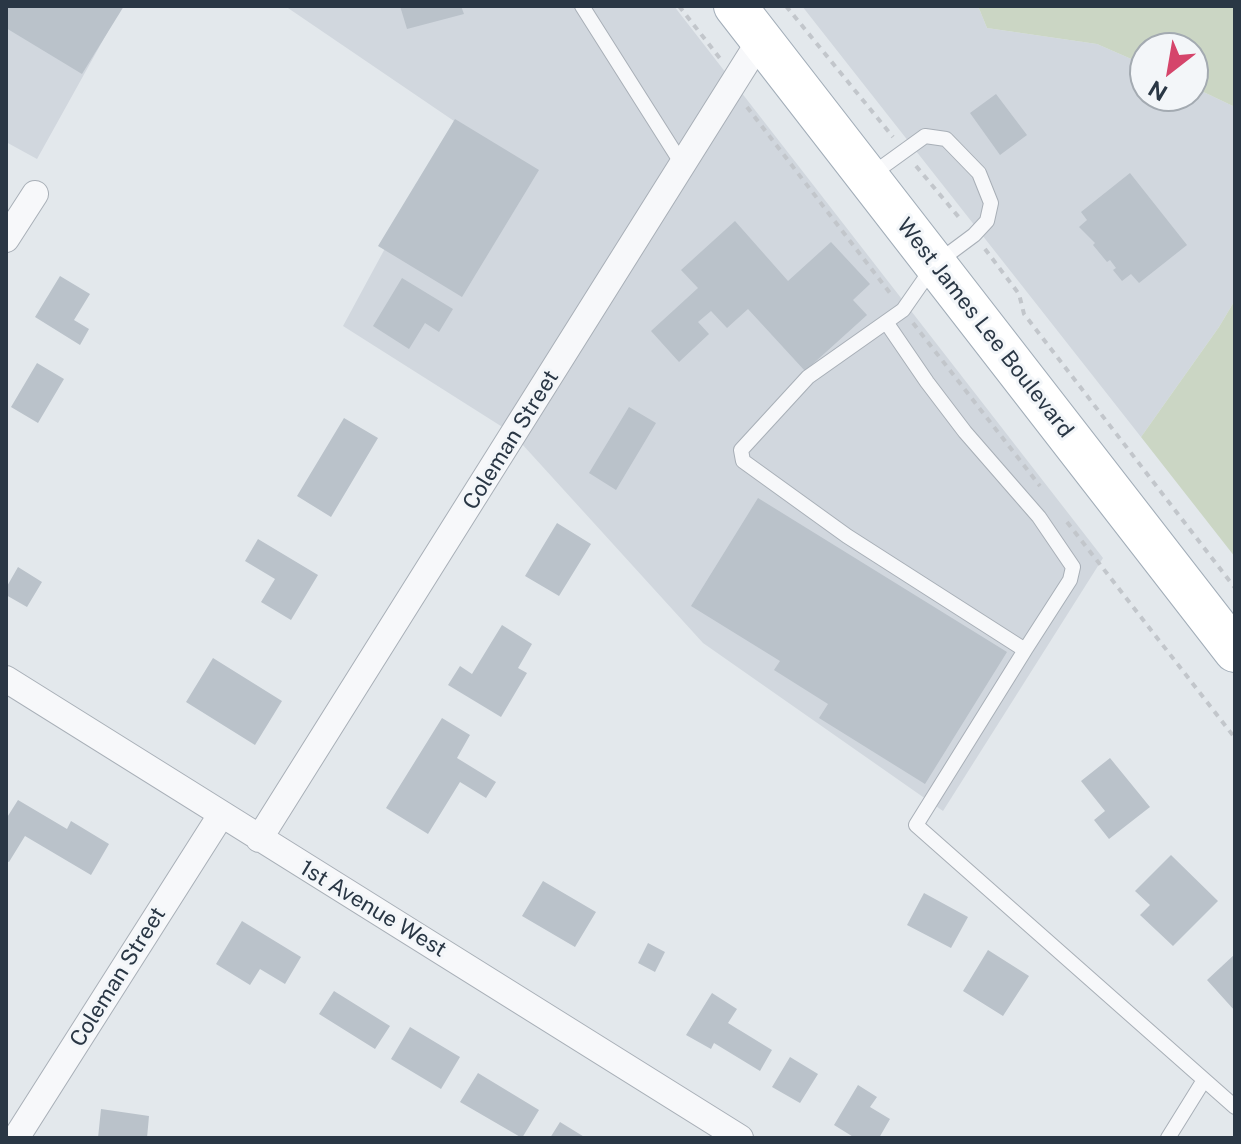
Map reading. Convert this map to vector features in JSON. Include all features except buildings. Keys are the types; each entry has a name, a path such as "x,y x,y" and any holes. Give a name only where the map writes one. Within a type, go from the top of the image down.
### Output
{"main road":[{"name":"West James Lee Boulevard","path":"735,6 1235,651"}],"street":[{"name":"Coleman Street","path":"259,839 761,39"},
{"path":"6,239 35,194"},
{"name":"1st Avenue West","path":"6,679 740,1138"},
{"name":"Coleman Street","path":"16,1138 221,815"}],"lane":[{"path":"582,6 682,164"},
{"path":"868,178 925,136 946,139 979,173 991,203 987,221 974,235 935,264 903,310 808,377 741,450 743,461 847,536 1025,650"},
{"path":"886,322 936,394 1039,517 1073,567 1070,580 916,825 1235,1107"},
{"path":"1168,1138 1204,1080"}],"path":[{"path":"679,6 735,79 747,108 1043,491"},
{"path":"786,6 974,235 1019,294 1024,314 1235,588"},
{"path":"1061,514 1235,738"}],"shaded area":[{"path":"6,6 122,6 37,159 6,142"},
{"path":"285,6 674,6 726,73 504,428 343,326 454,121"},
{"path":"802,6 978,6 987,28 1097,44 1129,58 1129,112 1209,112 1209,95 1235,107 1235,300 1141,437"},
{"path":"741,92 1103,558 943,811 703,643 522,444"}],"green space":[{"path":"978,6 1235,6 1235,107 1209,95 1209,32 1129,32 1129,58 1097,44 987,28"},
{"path":"1235,300 1235,557 1141,437"}]}
